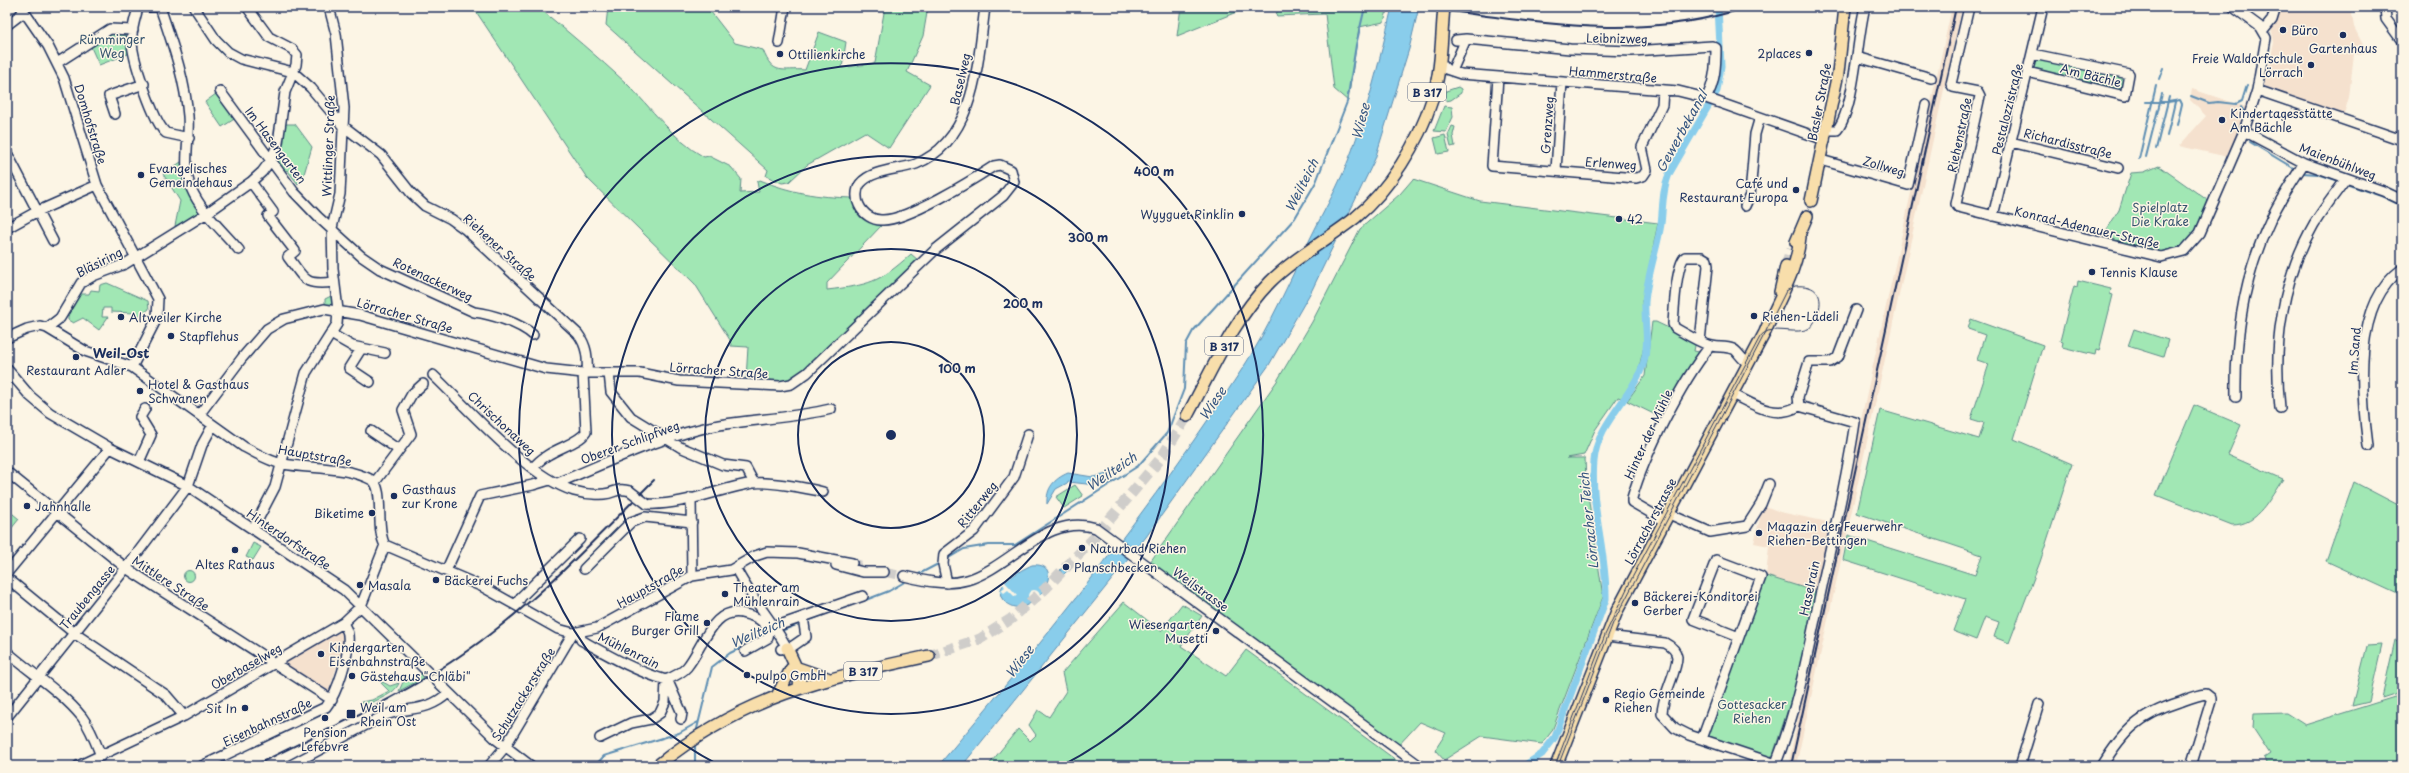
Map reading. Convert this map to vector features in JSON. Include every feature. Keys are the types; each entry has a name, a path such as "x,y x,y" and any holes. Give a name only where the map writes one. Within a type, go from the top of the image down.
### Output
{"main road":[{"name":"B 317","path":"1187,416 1240,320 1270,282 1296,260 1356,217 1376,197 1396,172 1409,151 1422,121 1437,65 1444,7"},
{"name":"Basler Straße","path":"1812,201 1838,73 1845,7"},
{"name":"Lörracherstrasse","path":"1556,766 1607,636 1748,363 1780,295 1790,282 1794,249 1807,216"},
{"name":"Lörracherstrasse","path":"1780,295 1781,283 1786,266"},
{"path":"786,651 801,681 799,688"},
{"name":"B 317","path":"657,766 696,736 732,716 777,696 828,678 929,656"},
{"path":"794,669 828,678"},
{"path":"777,696 794,669"}],"street":[{"path":"156,7 137,7 133,30 133,53 160,128 170,135 189,138"},
{"path":"160,7 183,80 189,138 188,180 195,197 239,250"},
{"name":"Riehener Straße","path":"194,7 216,40 228,52 242,59 292,72 311,88 342,126 381,155 411,193 425,206 451,219 465,229 578,334 584,342 588,359 585,373 586,432 580,438 553,450 534,468"},
{"path":"247,7 269,37 295,51 297,60 285,92 278,143 271,160"},
{"name":"Wittlinger Straße","path":"328,7 340,59 344,108 340,194 332,228 334,282 338,310"},
{"path":"779,42 785,7"},
{"name":"Baselweg","path":"857,192 860,184 875,175 923,160 940,148 953,132 964,114 975,77 985,7"},
{"path":"1826,135 1837,130 1842,122 1857,57 1866,7"},
{"name":"Riehenstraße","path":"1968,7 1951,84 1978,92 1980,96 1956,204 1958,207 1993,216"},
{"name":"Pestalozzistraße","path":"1993,216 2033,54 2043,7"},
{"path":"2232,7 2250,18 2263,31 2272,20 2276,7"},
{"path":"2385,7 2386,19 2402,41"},
{"path":"7,25 23,9"},
{"name":"Domhofstraße","path":"23,9 57,63 74,104 97,185 133,254"},
{"path":"57,63 110,29 133,30"},
{"name":"Konrad-Adenauer-Straße","path":"1993,216 2157,256 2178,254 2192,245 2200,234 2244,131 2257,90 2266,46 2263,31"},
{"path":"1452,71 1466,39"},
{"name":"Leibnizweg","path":"1456,40 1466,39 1570,48 1632,51 1712,46 1716,48 1716,64 1710,100"},
{"name":"Am Bächle","path":"2028,72 2124,96 2129,74 2033,54"},
{"path":"1857,57 1931,78"},
{"name":"Hammerstraße","path":"1437,65 1461,74 1663,90 1710,100 1760,117 1826,135"},
{"name":"Hammerstraße","path":"1437,65 1450,76 1461,74"},
{"path":"1498,77 1492,165 1556,170"},
{"name":"Grenzweg","path":"1556,170 1562,82"},
{"path":"115,114 109,96 144,84"},
{"name":"Erlenweg","path":"1556,170 1636,178 1643,176 1647,166 1642,147 1662,105 1663,90"},
{"path":"2257,90 2402,140"},
{"name":"Im Hasengarten","path":"220,91 294,192 318,217 332,228"},
{"name":"Zollweg","path":"1821,160 1908,186 1926,105"},
{"path":"1745,206 1750,195 1755,134 1760,117"},
{"name":"Maienbühlweg","path":"2244,131 2304,163 2402,200"},
{"name":"Richardisstraße","path":"2011,142 2118,168"},
{"path":"7,153 36,212 53,241"},
{"name":"Bläsiring","path":"47,328 60,318 81,283 93,276 118,268 133,254 207,213 251,182 271,160"},
{"path":"2236,397 2237,335 2248,280 2269,222 2304,163"},
{"name":"Lörracher Straße","path":"199,415 242,358 267,329 284,319 299,314 324,309 338,310 531,366 585,373 640,373 679,381 780,386 791,384 807,373 935,250 1003,196 1011,188 1014,178 1011,170 1006,167 994,166 945,196 891,220 881,221 874,219 862,210 858,204 857,192"},
{"path":"2280,408 2279,345 2288,285 2296,262 2315,224 2346,179"},
{"path":"251,182 273,212 268,216 295,252 288,256 306,280 313,284 334,282"},
{"path":"7,228 36,212 97,185"},
{"name":"Rotenackerweg","path":"332,228 361,256 380,269 474,312 487,313 521,326 533,335"},
{"name":"Bläsiring","path":"132,367 159,311 158,299 133,254"},
{"path":"1700,341 1708,266 1707,260 1702,257 1685,256 1681,260 1673,324 1675,328 1700,341 1710,346 1732,348 1737,351 1740,358 1748,363"},
{"name":"Im Sand","path":"2368,446 2363,380 2367,323 2382,290 2402,269"},
{"path":"253,529 275,487 306,373 337,324 338,310"},
{"path":"1732,394 1762,410 1784,413 1799,406 1798,397 1809,362 1830,362 1838,357 1856,310"},
{"path":"7,338 34,326 47,328"},
{"name":"Hauptstraße","path":"47,328 85,351 132,367 244,447 282,464 349,473 375,482"},
{"path":"331,334 361,349 384,353"},
{"name":"Hinter der Mühle","path":"1710,346 1692,372 1653,447 1632,498 1632,502 1636,507 1710,532 1747,526 1761,504 1769,484"},
{"path":"361,349 349,368 370,382"},
{"name":"Hinterdorfstraße","path":"7,369 30,396 50,413 110,448 188,486 344,590 505,747 531,766"},
{"path":"609,373 611,392 622,408 631,417 666,439 723,465 746,468 754,483"},
{"name":"Chrischonaweg","path":"433,375 517,455 554,481 585,494 606,494 621,488 630,491 647,504 662,505 691,498"},
{"path":"423,384 412,394 403,410 411,434 375,482 378,490 380,533 385,545 483,587 558,629 576,633"},
{"name":"Haselrain","path":"1776,765 1790,724 1801,679 1850,461 1855,422 1799,406"},
{"path":"139,462 151,435 140,417 145,409"},
{"name":"Oberer Schlipfweg","path":"446,571 480,496 554,481 666,439 719,425 798,417 831,409"},
{"name":"Traubengasse","path":"7,717 126,568 188,486 202,445 212,425"},
{"path":"371,432 399,450"},
{"name":"Ritterweg","path":"947,583 943,561 944,554 974,531 1014,477 1028,434"},
{"path":"7,574 56,512 110,448"},
{"name":"Mittlere Straße","path":"7,472 126,568 332,700"},
{"path":"692,576 691,498 754,483 811,489 823,492"},
{"path":"584,569 631,522 645,517 692,522"},
{"name":"Weilstrasse","path":"910,578 947,583 978,576 1053,531 1067,525 1084,524 1096,528 1145,562 1420,766"},
{"path":"516,605 521,597 580,539"},
{"name":"Oberbaselweg","path":"78,766 184,716 343,624 361,606 385,545"},
{"name":"Hauptstraße","path":"576,633 610,621 692,576 722,573 736,568 755,556 767,552 798,553 852,563"},
{"name":"Hauptstraße","path":"824,558 839,567 863,572 886,572 865,566"},
{"path":"1702,739 1761,577 1716,560 1694,619 1739,637"},
{"path":"736,568 749,593 786,651 806,637 803,617"},
{"path":"7,578 74,633 166,695 184,716"},
{"path":"745,651 775,632 803,617 863,596"},
{"name":"Mühlenrain","path":"576,633 581,640 604,653 646,674 666,680 687,668 707,633 729,612 737,611 757,617 775,632"},
{"path":"332,700 348,650 348,633 343,624"},
{"name":"Schutzackerstraße","path":"489,766 505,747 576,633"},
{"path":"1607,636 1665,643 1673,648 1677,657 1662,706 1662,714 1675,728 1776,765"},
{"path":"7,652 69,704 82,718 91,732 101,756"},
{"path":"666,680 682,713 681,719"},
{"path":"600,738 631,723 651,719 660,713 665,702 666,680"},
{"path":"289,766 383,716 396,711 432,706 448,693"},
{"path":"2102,766 2117,740 2135,722 2155,710 2206,694 2211,701 2191,766"},
{"name":"Eisenbahnstraße","path":"202,766 326,707 332,700"},
{"path":"2020,766 2039,704"},
{"path":"304,766 308,756"}],"shaded area":[{"path":"1952,7 1962,7 1796,766 1788,766 1823,596 1766,576 1769,546 1754,543 1763,505 1780,512 1838,524"},
{"name":"Freie Waldorfschule Lörrach","path":"2281,7 2351,8 2354,27 2366,51 2361,55 2354,54 2349,97 2344,114 2264,86 2274,43 2271,27 2277,20"},
{"name":"Kindertagesstätte Am Bächle","path":"2192,89 2246,107 2228,157 2179,146 2206,116 2190,100"},
{"name":"Kindergarten Eisenbahnstraße","path":"339,631 343,635 344,644 328,694 285,667 285,663"}],"green space":[{"path":"473,7 538,7 626,83 682,141 704,157 709,156 731,167 741,179 740,193 759,192 757,182 760,180 805,194 852,198 860,217 881,226 827,283 827,290 864,284 873,281 900,264 911,254 918,260 793,379 781,382 746,379 748,347 731,346 730,340 695,284 587,178"},
{"path":"608,7 707,7 735,43 763,50 767,59 775,68 785,70 805,70 819,32 846,42 842,68 875,63 885,7 928,7 923,36 907,72 930,85 889,148 865,132 807,165 789,182 782,183 766,176 768,170 606,25"},
{"path":"1181,7 1249,7 1177,36"},
{"path":"1278,7 1388,7 1384,22 1359,27 1348,101 1334,89 1325,14 1276,16"},
{"name":"Rümminger Weg","path":"121,32 129,37 128,54 99,65 90,45 108,33"},
{"path":"2033,54 2129,74 2125,96 2028,72"},
{"path":"1458,87 1461,89 1461,93 1451,100 1446,101 1446,91"},
{"path":"220,91 239,116 222,127 205,102"},
{"path":"1444,106 1452,107 1453,117 1446,132 1434,131"},
{"path":"281,124 295,124 312,147 304,174 298,184 287,170 281,175 271,160"},
{"path":"1452,126 1455,127 1453,135 1455,146 1451,147 1448,135"},
{"path":"1445,135 1449,152 1438,154 1434,138"},
{"path":"184,160 183,176 188,192 200,213 175,226 180,201 163,174"},
{"name":"Spielplatz Die Krake","path":"2159,166 2210,202 2189,244 2166,254 2101,239 2119,210 2131,173 2144,172"},
{"path":"1413,179 1480,201 1658,223 1642,301 1646,338 1637,376 1623,399 1618,397 1595,430 1584,455 1567,458 1585,458 1586,481 1603,597 1552,731 1542,744 1482,736 1444,760 1435,750 1446,733 1420,722 1396,748 1148,565 1277,381 1312,322 1360,229 1400,194"},
{"path":"2078,281 2111,289 2110,294 2113,295 2099,351 2096,350 2095,355 2062,347 2063,342 2060,341 2074,286 2077,287"},
{"path":"107,283 148,301 149,309 139,317 135,313 111,312 111,308 103,308 102,317 108,317 99,330 83,318 73,323 68,320 68,308 77,294 89,294 91,290 99,291 100,285"},
{"path":"335,294 338,310 325,309 325,299"},
{"path":"1971,319 2043,345 2014,439 2072,464 2040,562 2009,643 1994,637 1999,622 1985,617 1976,640 1953,631 1965,599 1843,560 1848,535 1975,575 1982,555 1857,513 1880,410 1979,439 1984,423 1971,419 1989,364 1977,360 1985,335 1968,329"},
{"path":"1652,322 1656,322 1696,341 1694,351 1699,352 1662,418 1627,401 1645,376"},
{"path":"2134,329 2168,340 2163,357 2128,346"},
{"path":"2194,405 2241,425 2228,455 2283,479 2262,510 2249,521 2232,525 2156,495"},
{"path":"2354,482 2402,507 2402,596 2326,561"},
{"path":"1075,485 1083,496 1064,508 1056,497"},
{"path":"7,509 19,519 7,534"},
{"path":"253,543 261,547 253,560 246,557"},
{"path":"189,570 193,572 195,576 193,580 189,582 185,580 183,576 185,572"},
{"name":"Gottesacker Riehen","path":"1766,576 1817,592 1798,678 1773,755 1770,757 1709,737 1708,732"},
{"path":"1124,602 1161,631 1182,604 1202,616 1181,646 1226,676 1246,650 1404,766 988,766 1018,729 1030,741 1036,735 1029,725 1038,710 1049,717 1066,691 1062,673"},
{"path":"2395,640 2402,642 2402,682 2397,693 2382,698"},
{"path":"2382,645 2369,702 2352,706 2367,646"},
{"path":"421,674 424,678 399,691 403,682"},
{"path":"383,682 390,686 399,683 397,687 389,694 363,706 361,702 372,700 389,691 381,683"},
{"path":"2401,695 2398,766 2267,766 2264,758 2270,754 2253,728 2254,714 2286,713 2305,725"}],"water":[{"name":"Wiese","path":"1392,7 1419,7 1409,49 1375,159 1312,290 1269,365 1146,537 962,766 938,766 1019,669 1137,519 1211,416 1264,333 1336,188 1352,151 1377,70"},
{"path":"1068,473 1093,477 1108,474 1095,485 1069,482 1056,489 1047,504 1048,493 1052,485 1059,478"},
{"name":"Planschbecken","path":"1069,561 1072,566 1063,575 1060,570"},
{"path":"1032,565 1042,566 1047,570 1049,576 1047,584 1042,592 1036,599 1020,607 1006,603 1001,597 1000,591 1003,585 1014,575"}],"pier":[{"path":"1390,7 1421,7 1420,12"},
{"path":"1004,581 1017,595 1015,597 1008,590 1004,593 1001,590 1005,587 1002,583"},
{"path":"1034,590 1038,592 1040,596 1038,600 1034,602 1030,600 1028,596 1030,592"}],"waterway":[{"name":"Weilteich","path":"947,559 964,549 989,545 1015,545 1138,466 1167,433 1184,389 1186,344 1193,331 1295,218 1316,182 1347,102 1356,45 1365,7"},
{"name":"Lörracher Teich","path":"1524,766 1542,754 1555,737 1606,599 1604,564 1594,496 1593,478 1596,447 1601,435 1631,389 1643,365 1646,349 1646,292 1661,224 1664,193 1667,180 1717,91 1721,66 1718,7"},
{"path":"2159,79 2163,68"},
{"path":"2191,96 2209,103 2218,102 2236,104 2242,101 2247,85"},
{"path":"2139,159 2156,86"},
{"path":"2146,157 2162,94"},
{"path":"2156,149 2169,97"},
{"path":"2146,102 2168,102 2180,100 2182,104 2177,125"},
{"path":"2167,136 2175,102"},
{"path":"2238,134 2245,113 2241,107"},
{"path":"2250,142 2295,169"},
{"path":"2302,173 2318,174 2339,181"},
{"path":"2349,185 2384,197 2402,206"},
{"name":"Weilteich","path":"917,575 940,563"},
{"name":"Weilteich","path":"863,601 889,591 908,580"},
{"name":"Weilteich","path":"807,621 855,603"},
{"name":"Weilteich","path":"781,631 801,623"},
{"name":"Weilteich","path":"696,733 712,667 730,653 747,645"},
{"path":"595,766 604,756 679,733 698,722"},
{"name":"Weilteich","path":"695,743 695,766"}],"tunnel":[{"path":"1786,266 1791,249"},
{"path":"929,656 980,639 1011,619 1045,589 1094,538 1162,457 1187,416"},
{"path":"852,563 865,566"},
{"path":"888,573 904,576"}],"tram line":[{"path":"1555,766 1605,635 1632,578 1760,337 1765,332 1767,332 1773,330 1799,331 1810,328 1814,323 1820,303 1819,297 1814,289 1803,286 1795,286 1786,291 1766,331 1766,332 1763,337 1613,623 1558,766"}],"railway":[{"path":"1421,7 1544,23 1625,27 1665,25 1706,18 1747,7"},
{"path":"1791,766 1956,7"},
{"path":"254,766 390,698 442,668 467,651 517,612 564,570 654,480"}],"place":[{"name":"Büro","path":"2283,30"},
{"name":"Gartenhaus","path":"2343,35"},
{"name":"2places","path":"1809,53"},
{"name":"Ottilienkirche","path":"780,54"},
{"name":"Freie Waldorfschule Lörrach","path":"2311,65"},
{"name":"Kindertagesstätte Am Bächle","path":"2222,120"},
{"name":"Evangelisches Gemeindehaus","path":"141,175"},
{"name":"Café und Restaurant Europa","path":"1796,190"},
{"name":"Wyyguet Rinklin","path":"1242,214"},
{"name":"42","path":"1619,219"},
{"name":"Tennis Klause","path":"2092,272"},
{"name":"Riehen-Lädeli","path":"1754,316"},
{"name":"Altweiler Kirche","path":"121,317"},
{"name":"Stapflehus","path":"171,336"},
{"name":"Restaurant Adler","path":"76,357"},
{"name":"Hotel & Gasthaus Schwanen","path":"140,391"},
{"name":"Gasthaus zur Krone","path":"394,496"},
{"name":"Jahnhalle","path":"27,506"},
{"name":"Biketime","path":"372,513"},
{"name":"Magazin der Feuerwehr Riehen-Bettingen","path":"1759,533"},
{"name":"Naturbad Riehen","path":"1082,548"},
{"name":"Altes Rathaus","path":"235,550"},
{"name":"Planschbecken","path":"1066,567"},
{"name":"Bäckerei Fuchs","path":"436,580"},
{"name":"Masala","path":"360,585"},
{"name":"Theater am Mühlenrain","path":"725,594"},
{"name":"Bäckerei-Konditorei Gerber","path":"1635,603"},
{"name":"Flame Burger Grill","path":"707,623"},
{"name":"Wiesengarten Musetti","path":"1216,631"},
{"name":"Kindergarten Eisenbahnstraße","path":"321,654"},
{"name":"pulpo GmbH","path":"747,675"},
{"name":"Gästehaus \"Chläbi\"","path":"352,676"},
{"name":"Regio Gemeinde Riehen","path":"1606,700"},
{"name":"Sit In","path":"245,708"},
{"name":"Weil am Rhein Ost","path":"351,714"},
{"name":"Pension Lefebvre","path":"325,718"}],"district":[{"name":"Weil-Ost","path":"121,352"}],"water label":[{"name":"Gewerbekanal","path":"1681,131"}]}
